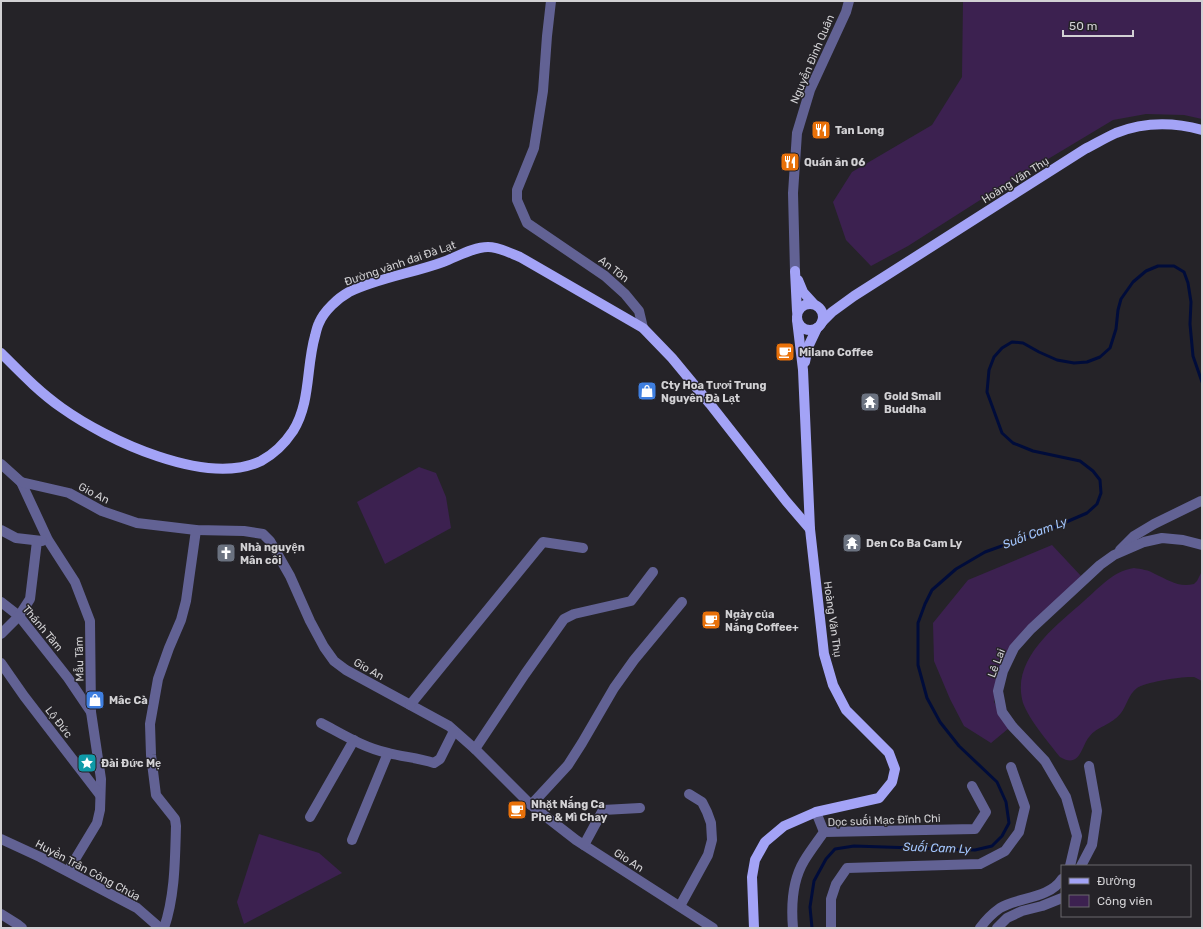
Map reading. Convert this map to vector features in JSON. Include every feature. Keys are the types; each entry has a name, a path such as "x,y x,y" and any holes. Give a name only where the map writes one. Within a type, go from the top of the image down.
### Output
{"main road":[{"name":"Hoàng Văn Thụ","path":"803,370 808,347 820,325 832,312 854,296 1085,149 1115,134 1136,127 1159,124 1188,126 1202,130"},
{"name":"Đường vành đai Đà Lạt","path":"1,353 32,383 57,404 78,419 112,438 130,446 166,458 204,467 226,468 238,467 260,461 269,456 284,442 300,418 304,403 311,349 319,323 332,305 348,292 443,262 480,248 499,248 520,257 643,328"},
{"path":"795,271 803,292 815,304 823,313 820,325 812,330 802,328 797,316 804,304 815,304"},
{"name":"Hoàng Văn Thụ","path":"754,928 752,878 755,860 765,842 784,826 816,812 879,798 892,782 895,769 889,753 846,710 833,685 824,654 810,529 803,370 797,316 795,271"},
{"name":"Hoàng Văn Thụ","path":"815,304 830,305 854,296"},
{"name":"An Tôn","path":"643,328 672,358 810,529"}],"street":[{"name":"An Tôn","path":"551,1 543,91 534,148 517,190 517,200 527,224 605,276 625,294 639,311 643,328"},
{"name":"Nguyễn Đình Quân","path":"795,271 793,194 797,133 810,90 846,12 849,1"},
{"name":"Mẫu Tâm","path":"1,464 20,482 48,540 75,582 90,621 92,712 101,779 100,810 97,823 68,871"},
{"name":"Gio An","path":"20,482 69,494 102,511 137,523 196,530 244,531 262,534 270,541 290,576 310,621 324,647 334,661 346,670 449,726 475,749 531,805 584,845 713,928"},
{"path":"1114,555 1134,536 1154,524 1201,501"},
{"path":"1,530 16,538 37,541 48,540"},
{"path":"164,928 169,914 174,870 176,826 175,819 156,795 151,755 150,724 158,679 181,620 186,601 196,530"},
{"name":"Lê Lai","path":"1070,865 1077,836 1066,797 1045,761 1012,726 1002,712 998,691 1003,671 1014,648 1031,629 1100,565 1114,555 1144,542 1162,538 1183,540 1202,545"},
{"path":"1,634 19,616 30,599 37,541"},
{"path":"410,705 543,542 583,548"},
{"path":"475,749 564,619 574,614 631,601 653,572"},
{"name":"Thánh Tâm","path":"1,602 19,616 68,678 92,712"},
{"path":"531,805 568,765 614,688 634,660 682,602"},
{"name":"Lộ Đức","path":"1,663 24,696 100,795"},
{"path":"321,723 364,745 388,753 434,763 440,759 454,731"},
{"path":"310,817 354,740"},
{"path":"352,840 388,753"},
{"path":"1082,865 1092,845 1096,811 1089,766"},
{"path":"831,928 831,899 836,884 847,868 980,864 1005,851 1019,832 1025,807 1011,768"},
{"name":"Dọc suối Mạc Đĩnh Chi","path":"792,928 791,913 794,887 803,862 824,832 975,829 986,812 972,786"},
{"path":"680,906 708,855 712,840 711,822 707,812 702,802 689,794"},
{"path":"584,845 603,810 640,808"},
{"path":"816,812 824,832"},
{"name":"Huyền Trân Công Chúa","path":"1,839 68,871 137,908 160,928"},
{"path":"980,928 1001,908 1038,895 1058,884 1061,880"},
{"path":"997,928 1007,918 1061,898"},
{"path":"1,914 22,928"}],"green space":[{"path":"963,1 1202,1 1202,119 1184,115 1146,114 1113,120 988,195 908,246 871,266 846,240 833,202 852,172 932,125 962,77"},
{"path":"419,467 436,473 446,497 451,528 385,564 357,502"},
{"path":"1052,545 1081,576 1010,646 999,671 994,702 1009,728 991,743 964,726 950,699 934,661 933,623 968,580"},
{"path":"1134,568 1148,571 1174,583 1183,585 1194,584 1202,571 1202,681 1194,677 1182,677 1164,680 1137,688 1121,713 1113,720 1092,733 1076,759 1067,760 1060,757 1032,721 1024,706 1021,684 1024,669 1031,656 1050,631 1113,576"},
{"path":"259,834 319,853 342,873 244,924 237,902"}],"waterway":[{"name":"Suối Cam Ly","path":"812,928 810,907 814,881 826,859 835,849 854,846 975,850 992,846 1002,836 1009,823 1006,802 997,782 959,746 940,722 927,698 918,665 918,623 932,590 956,569 985,552 1057,526 1087,513 1097,504 1101,493 1100,480 1093,471 1080,461 1033,451 1013,443 1002,433 987,392 989,370 994,357 1002,348 1012,342 1023,343 1057,360 1074,363 1087,362 1100,357 1110,348 1116,329 1121,299 1133,282 1146,271 1158,266 1174,266 1184,272 1188,283 1191,302 1190,324 1193,356 1202,382"}],"place":[{"name":"Tan Long","path":"821,130"},
{"name":"Quán ăn 06","path":"790,162"},
{"name":"Milano Coffee","path":"785,352"},
{"name":"Cty Hoa Tươi Trung Nguyên Đà Lạt","path":"647,391"},
{"name":"Gold Small Buddha","path":"870,402"},
{"name":"Den Co Ba Cam Ly","path":"852,543"},
{"name":"Nhà nguyện Mân côi","path":"226,553"},
{"name":"Ngày của Nắng Coffee+","path":"711,620"},
{"name":"Mâc Cà","path":"95,700"},
{"name":"Đài Đức Mẹ","path":"87,763"},
{"name":"Nhặt Nắng Ca Phe & Mì Chay","path":"517,810"}]}
